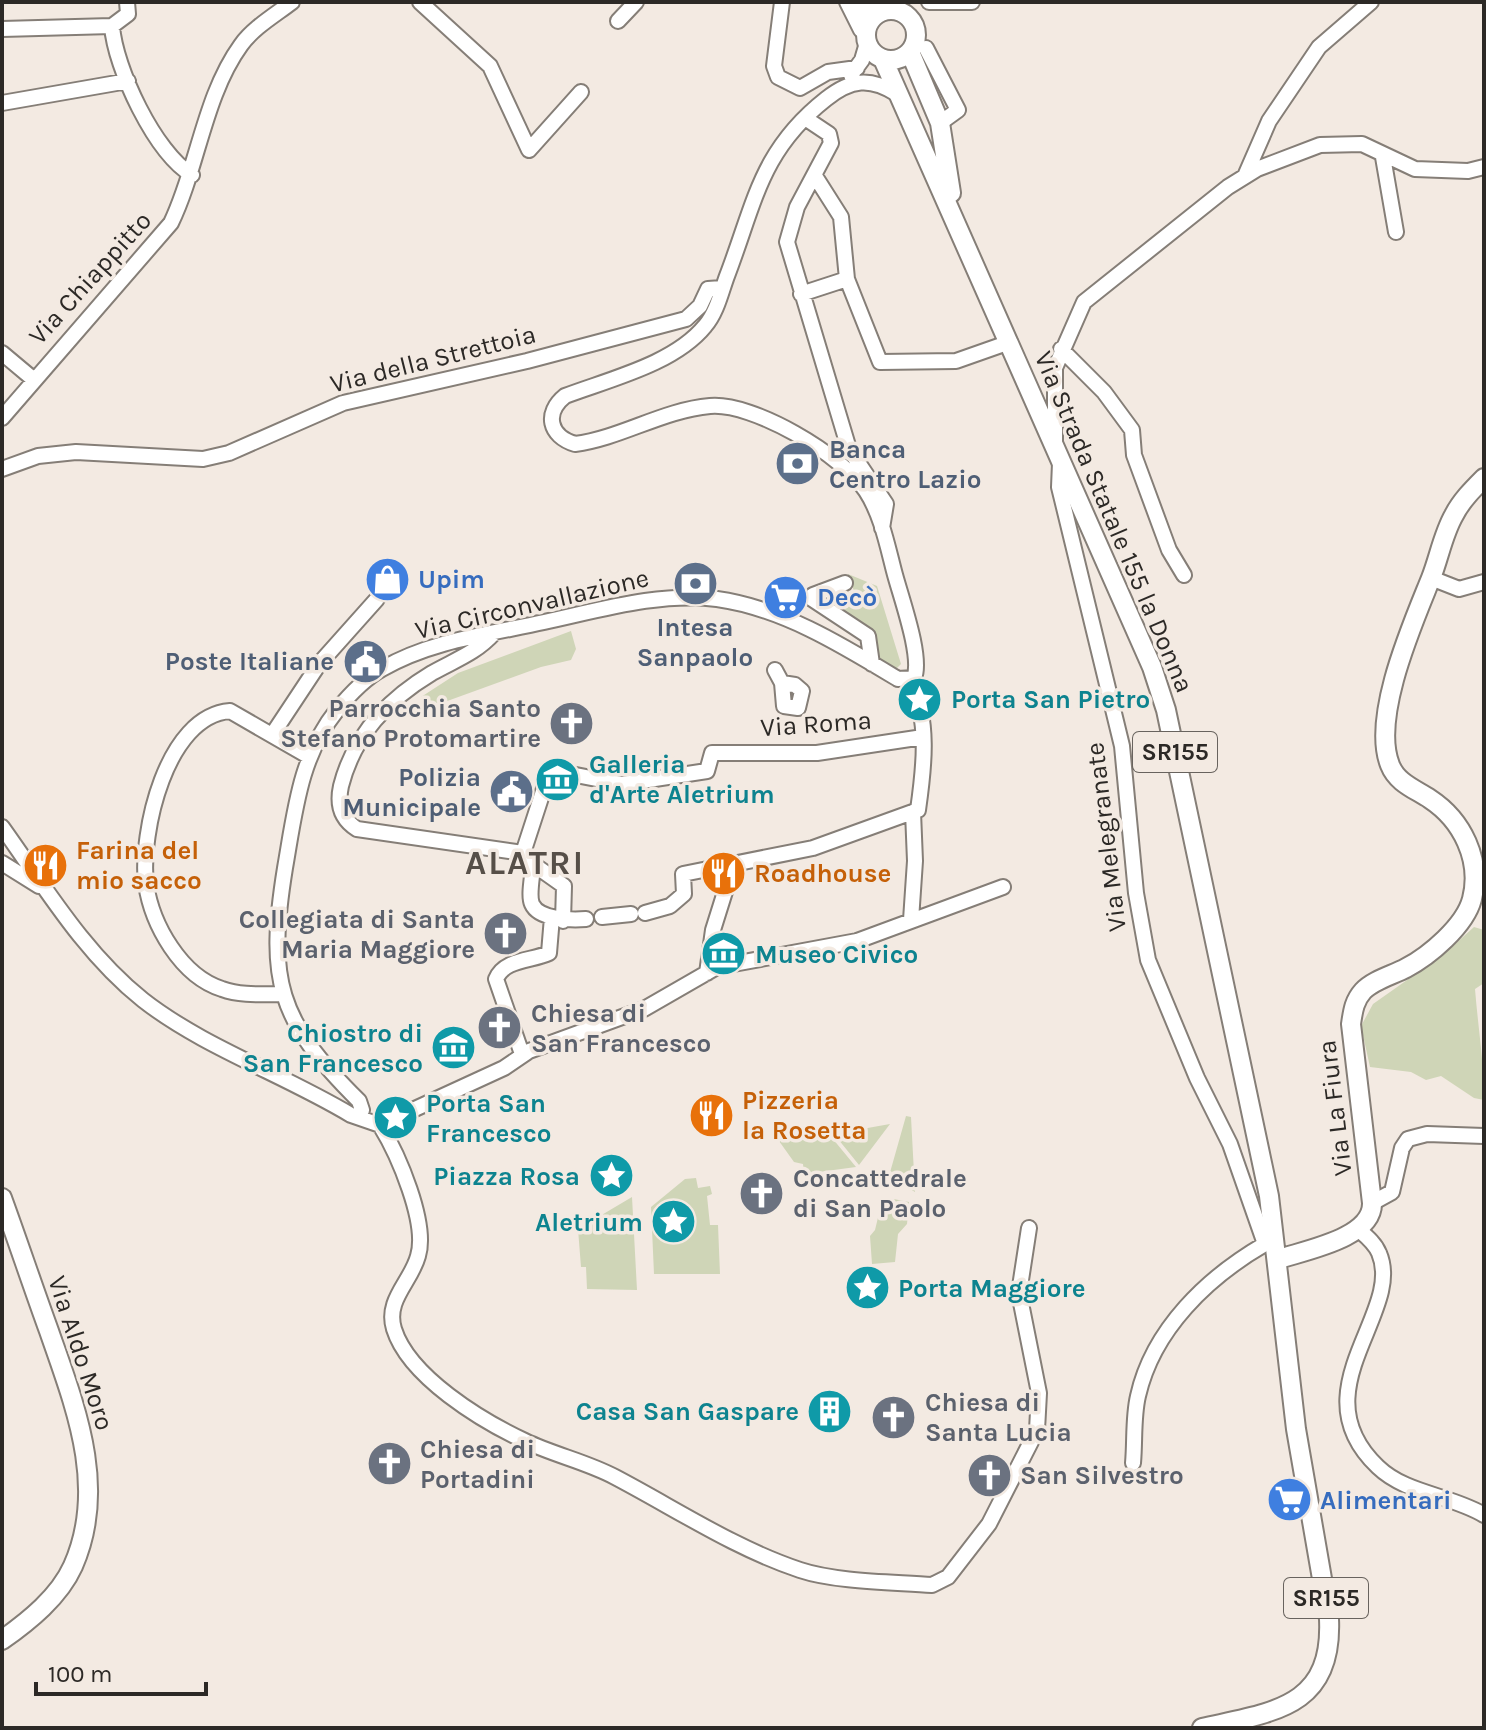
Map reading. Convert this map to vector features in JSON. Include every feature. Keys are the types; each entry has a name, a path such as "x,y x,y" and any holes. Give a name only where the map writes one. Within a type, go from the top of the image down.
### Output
{"main road":[{"path":"872,4 903,13 914,23 918,50 940,123 940,174 914,131 882,59 867,36 872,4"},
{"path":"882,59 900,59 918,50"},
{"path":"914,131 940,123"},
{"name":"Via Strada Statale 155 la Donna","path":"940,174 959,227 1152,667 1166,710 1284,1310 1296,1429 1329,1619 1327,1663 1317,1681 1284,1707 1202,1728"},
{"name":"Via La Fiura","path":"1359,1230 1370,1219 1372,1203 1351,1024 1355,1003 1366,987 1410,966 1439,942 1459,923 1472,900 1474,875 1469,847 1455,820 1402,783 1386,754 1392,691 1407,635 1452,517 1484,478"},
{"name":"Via Aldo Moro","path":"2,1198 74,1403 88,1475 87,1513 72,1569 30,1620 2,1640"},
{"path":"1273,1248 1359,1230"}],"street":[{"path":"2,29 112,26 128,14 127,2"},
{"name":"Via Chiappitto","path":"2,418 171,223 192,175 215,100 242,43 292,2"},
{"path":"420,2 490,66 529,150 581,92"},
{"path":"618,21 636,2"},
{"path":"782,2 774,66 778,77 800,88 828,72 875,83 897,94"},
{"path":"847,2 867,36 852,78"},
{"path":"929,2 972,2"},
{"path":"1245,176 1269,121 1319,47 1371,2"},
{"path":"112,26 113,41 139,108 180,168 192,175"},
{"path":"528,859 532,905 558,919 634,914 679,901 684,894 683,874 813,848 918,810 923,737 920,699 910,680 917,668 882,528 867,492 843,466 768,419 741,407 694,408 575,444 557,435 551,425 556,403 565,396 675,350 706,325 766,167 805,118 852,78 882,59"},
{"path":"2,103 128,81"},
{"path":"805,118 829,134 831,143 789,228 787,242 849,449 886,504 882,528"},
{"path":"1245,176 1320,145 1362,144 1383,157 1415,169 1468,171 1484,167"},
{"path":"1383,157 1396,232"},
{"path":"815,176 841,217 847,279 880,362 956,361 1010,342"},
{"name":"Via Melegranate","path":"1245,176 1092,292 1061,349 1054,384 1059,487 1128,778 1144,944 1181,1042 1230,1144 1273,1248"},
{"path":"801,294 847,279"},
{"name":"Via della Strettoia","path":"2,469 38,456 76,452 203,459 229,453 343,403 527,361 686,319 700,306 708,289 722,288"},
{"path":"1061,349 1104,392 1132,430 1134,455 1169,550 1184,575"},
{"path":"2,353 33,379"},
{"path":"1431,578 1459,589 1484,582"},
{"path":"845,583 812,599 868,636 872,664"},
{"path":"272,735 319,664 377,599"},
{"name":"Via Circonvallazione","path":"356,1116 362,1110 359,1101 307,1040 283,994 275,950 275,930 295,811 308,756 325,727 360,684 411,655 466,639 647,600 717,599 764,610 800,624 898,679 910,680"},
{"path":"494,633 470,654 434,672 383,709 353,753 340,793 341,811 357,829 528,859 564,886 549,953 507,966 500,970 496,979 522,1054"},
{"path":"466,639 473,645 470,654"},
{"path":"283,994 235,993 219,989 190,971 168,940 149,900 147,846 159,785 173,756 194,729 211,716 230,711 308,756"},
{"name":"Via Roma","path":"528,859 550,770 622,784 707,771 712,753 817,753 923,737"},
{"path":"911,920 915,861 913,812"},
{"path":"2,827 41,887 118,978 145,1002 178,1023 356,1116 380,1125 417,1215 420,1247 418,1260 393,1306 394,1329 426,1377 526,1442 611,1475 732,1541 803,1571 932,1585 945,1580 989,1524 1037,1430 1039,1393 1019,1293 1029,1228"},
{"path":"2,863 41,887"},
{"path":"707,970 713,930 734,863"},
{"path":"380,1125 504,1068 522,1054 644,1009 707,970 857,941 1003,887"},
{"path":"1372,1203 1392,1192 1402,1148 1408,1139 1427,1134 1484,1136"},
{"path":"1359,1230 1379,1253 1383,1271 1380,1292 1351,1368 1349,1403 1353,1429 1376,1465 1390,1476 1484,1515"},
{"path":"1133,1463 1137,1399 1161,1340 1200,1292 1221,1273 1273,1248"}],"green space":[{"path":"848,574 877,586 901,664 895,670 880,664 864,636 809,604 854,591"},
{"path":"571,631 576,649 571,660 541,667 428,708 421,697 458,673"},
{"path":"1474,927 1484,930 1484,983 1475,989 1484,1100 1474,1098 1441,1076 1426,1080 1411,1072 1370,1067 1361,1026 1373,1004 1444,954"},
{"path":"906,1116 911,1117 915,1192 889,1176"},
{"path":"890,1124 859,1165 834,1134"},
{"path":"828,1133 856,1167 804,1174 803,1164 794,1162 779,1141"},
{"path":"696,1178 698,1188 710,1186 712,1194 707,1196 710,1225 718,1225 720,1274 654,1274 651,1207 685,1179"},
{"path":"632,1197 637,1290 587,1289 586,1267 581,1267 578,1229"},
{"path":"883,1197 909,1202 907,1224 898,1234 895,1262 872,1264 870,1236 875,1230"}],"place":[{"name":"Banca Centro Lazio","path":"798,464"},
{"name":"Upim","path":"387,579"},
{"name":"Intesa Sanpaolo","path":"695,584"},
{"name":"Decò","path":"786,597"},
{"name":"Poste Italiane","path":"365,661"},
{"name":"Porta San Pietro","path":"920,699"},
{"name":"Parrocchia Santo Stefano Protomartire","path":"572,723"},
{"name":"Galleria d'Arte Aletrium","path":"558,779"},
{"name":"Polizia Municipale","path":"512,792"},
{"name":"Farina del mio sacco","path":"45,865"},
{"name":"Roadhouse","path":"723,873"},
{"name":"Collegiata di Santa Maria Maggiore","path":"506,934"},
{"name":"Museo Civico","path":"724,954"},
{"name":"Chiesa di San Francesco","path":"500,1028"},
{"name":"Chiostro di San Francesco","path":"454,1048"},
{"name":"Pizzeria la Rosetta","path":"711,1115"},
{"name":"Porta San Francesco","path":"395,1118"},
{"name":"Piazza Rosa","path":"611,1176"},
{"name":"Concattedrale di San Paolo","path":"762,1193"},
{"name":"Aletrium","path":"674,1222"},
{"name":"Porta Maggiore","path":"867,1288"},
{"name":"Casa San Gaspare","path":"830,1411"},
{"name":"Chiesa di Santa Lucia","path":"894,1417"},
{"name":"Chiesa di Portadini","path":"389,1464"},
{"name":"San Silvestro","path":"989,1475"},
{"name":"Alimentari","path":"1289,1500"}],"district":[{"name":"ALATRI","path":"525,863"}]}
